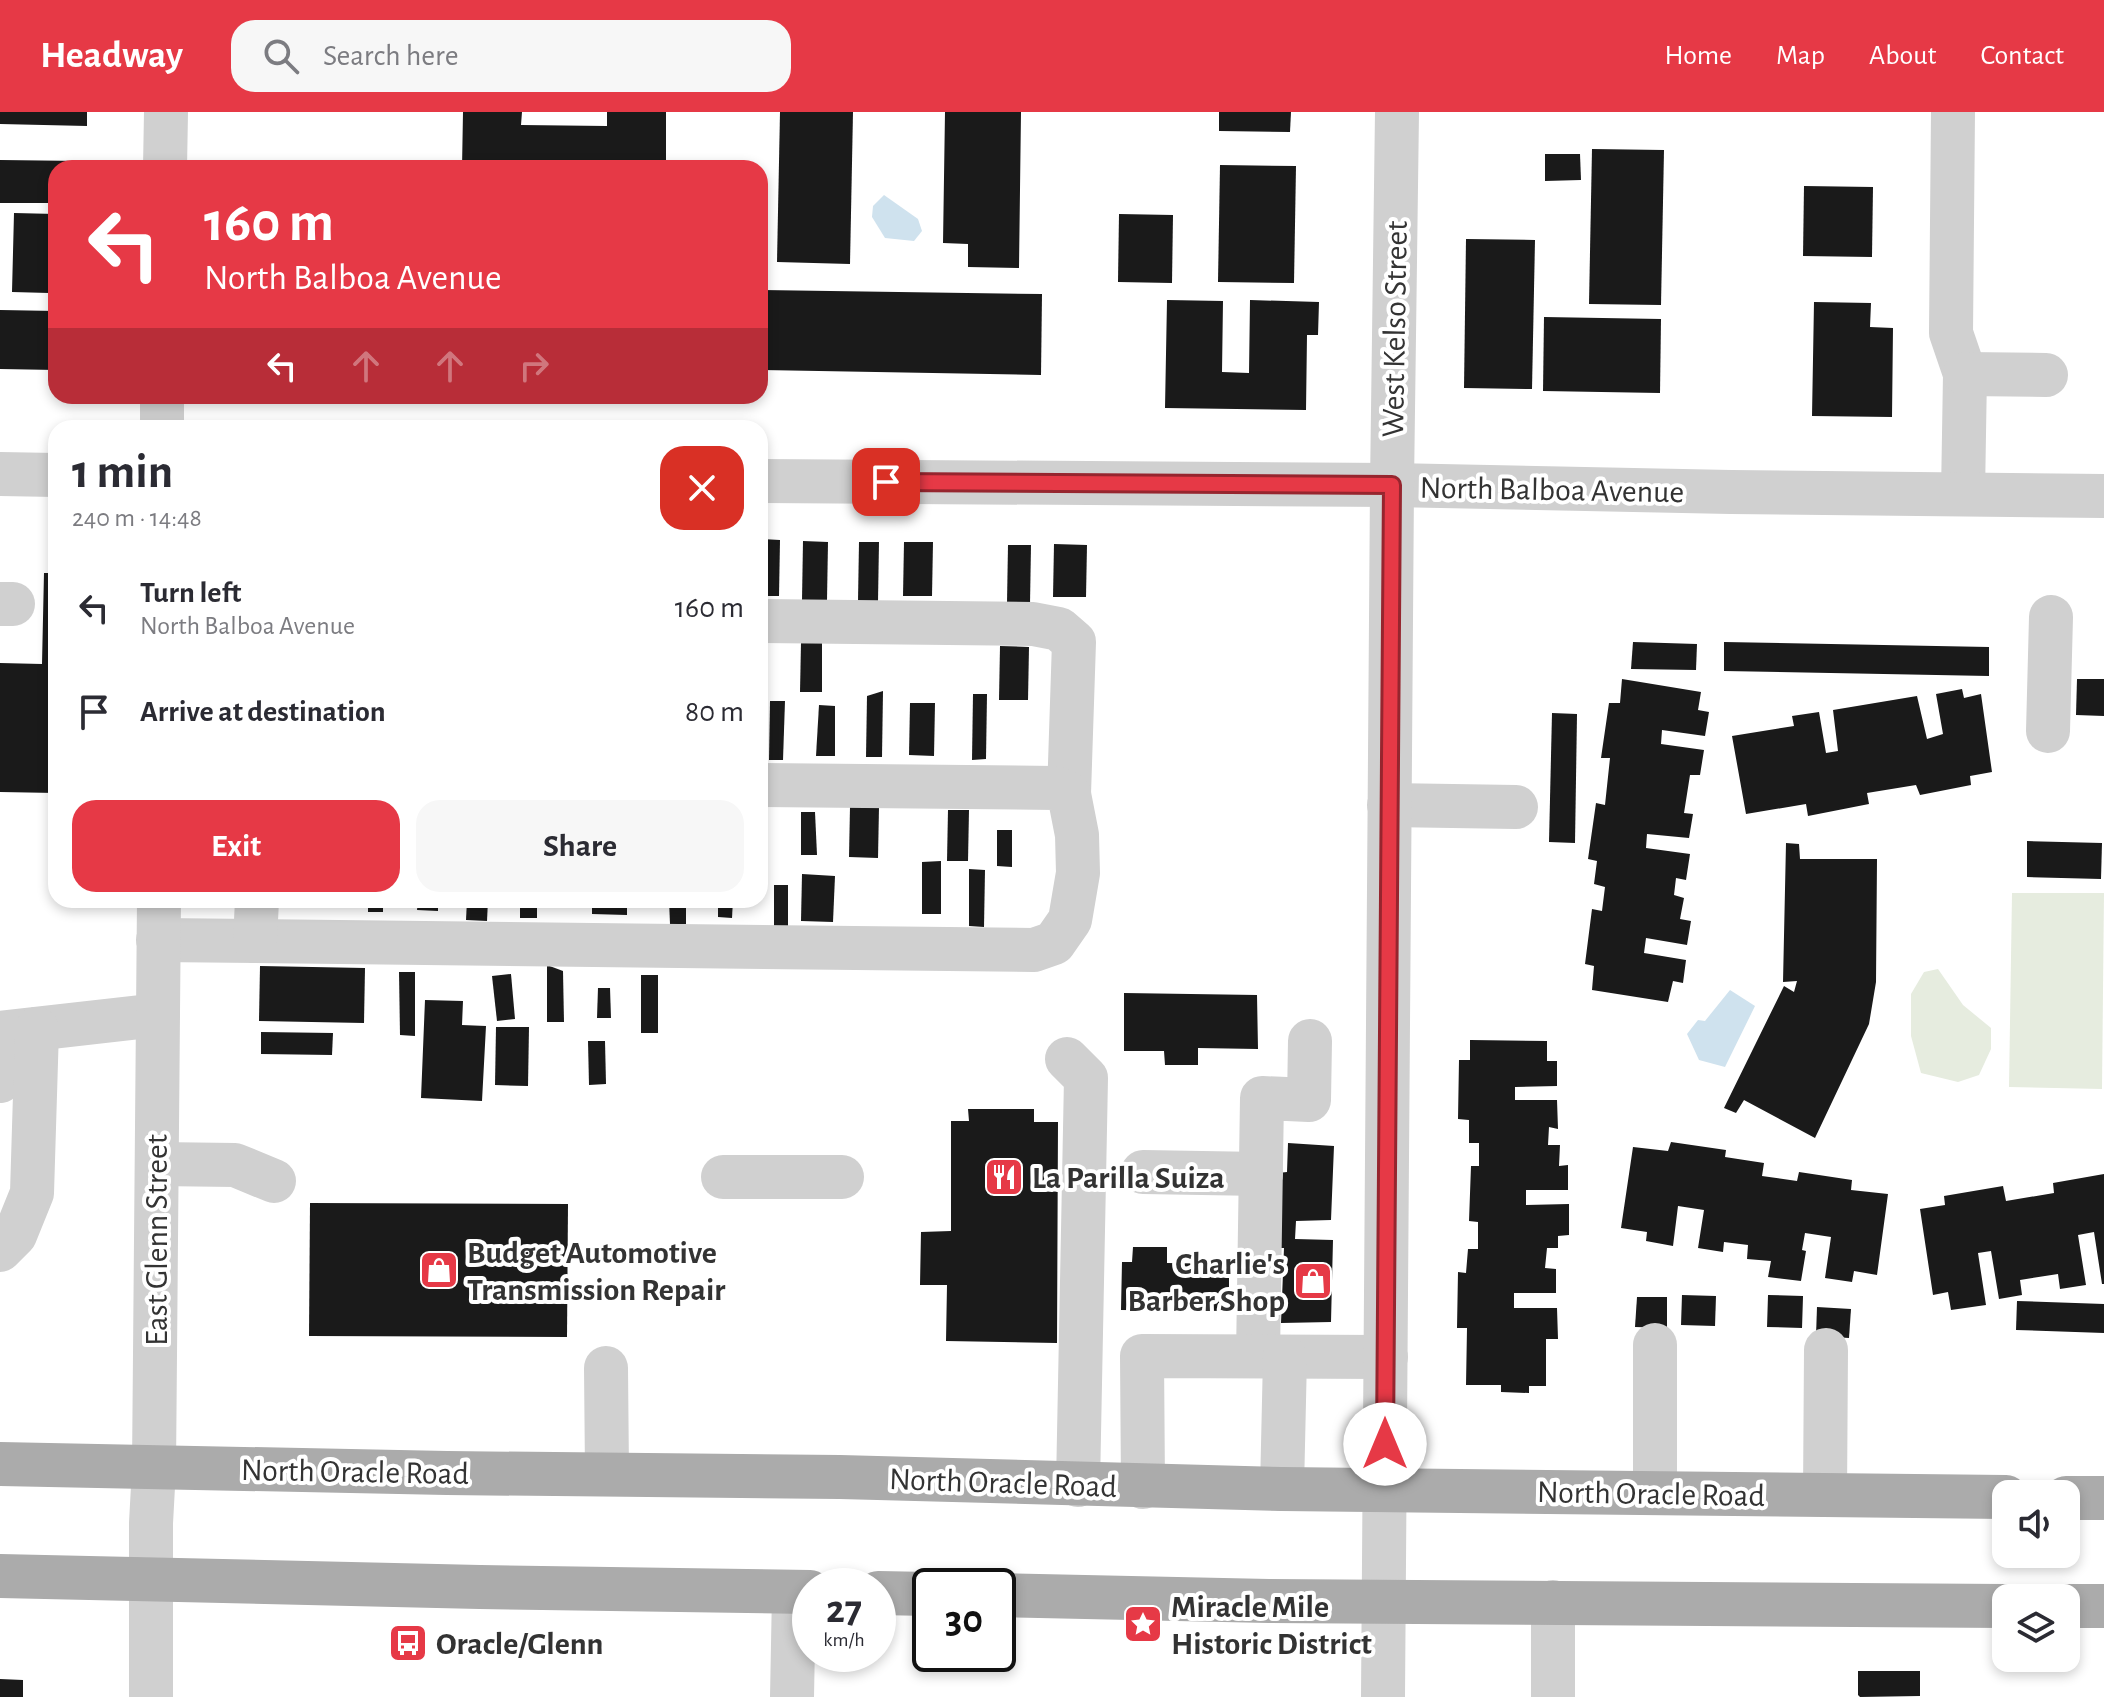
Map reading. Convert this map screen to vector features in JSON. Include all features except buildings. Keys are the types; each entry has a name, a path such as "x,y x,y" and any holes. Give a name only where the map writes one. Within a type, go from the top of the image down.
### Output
{"main road":[{"name":"North Oracle Road","path":"0,1464 840,1477 1143,1487 1992,1497"},
{"path":"2080,1498 2104,1498"},
{"path":"0,1576 792,1592"},
{"path":"1016,1595 1992,1606"},
{"path":"2080,1606 2104,1606"}],"street":[{"path":"165,160 166,112"},
{"name":"West Kelso Street","path":"1383,1697 1397,112"},
{"path":"1953,112 1951,333 1965,374 1963,494"},
{"path":"1965,374 2046,375"},
{"path":"0,474 48,475"},
{"name":"North Balboa Avenue","path":"768,481 1392,485 2104,496"},
{"path":"2048,731 2051,617"},
{"path":"158,920 1034,950 1054,943 1070,920 1078,873 1077,835 1069,794 1074,642 1059,629 1033,624 768,621"},
{"path":"768,785 1055,788 1069,794"},
{"path":"1389,805 1516,807"},
{"name":"East Glenn Street","path":"151,1697 158,920"},
{"path":"19,1031 158,1015"},
{"path":"0,1081 19,1031"},
{"path":"0,1250 15,1235 32,1193 19,1031"},
{"path":"1282,1489 1261,1174 1262,1098 1309,1100 1310,1041"},
{"path":"1067,1059 1086,1078 1078,1485"},
{"path":"157,1164 235,1165 274,1181"},
{"path":"1143,1172 1261,1174"},
{"path":"723,1177 842,1177"},
{"path":"1655,1345 1655,1493"},
{"path":"1825,1495 1826,1350"},
{"path":"1143,1487 1142,1356 1386,1357"},
{"path":"606,1368 607,1473"},
{"path":"1553,1602 1553,1697"},
{"path":"792,1696 794,1672"}],"shaded area":[{"path":"2012,893 2104,893 2102,1089 2009,1087"},
{"path":"1938,969 1963,1005 1991,1028 1991,1049 1979,1075 1958,1082 1921,1073 1911,1036 1911,994 1924,972"}],"water":[{"path":"884,195 918,219 922,231 914,241 885,238 872,217 873,206"},
{"path":"1730,990 1755,1006 1725,1067 1699,1060 1687,1034 1698,1020 1705,1021"}],"place":[{"name":"La Parilla Suiza","path":"1004,1177"},
{"name":"Budget Automotive Transmission Repair","path":"439,1270"},
{"name":"Charlie's Barber Shop","path":"1313,1281"},
{"name":"Miracle Mile Historic District","path":"1143,1624"},
{"name":"Oracle/Glenn","path":"408,1643"}],"route":[{"path":"886,482 1392,485 1385,1444"}]}
